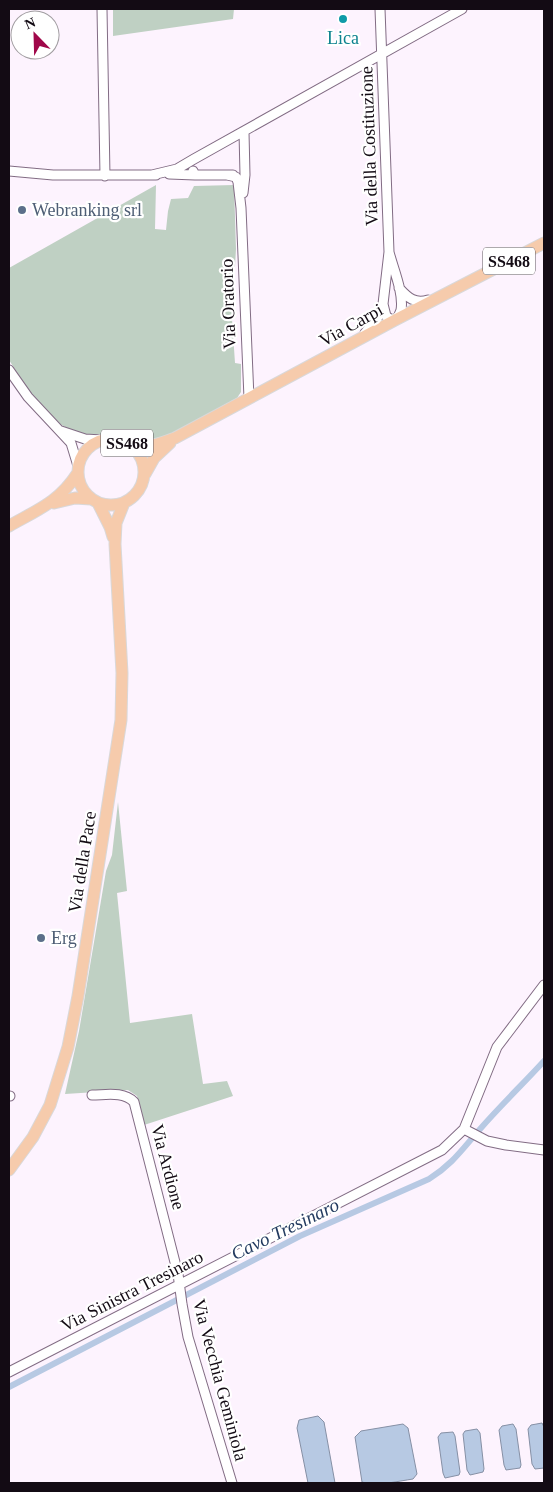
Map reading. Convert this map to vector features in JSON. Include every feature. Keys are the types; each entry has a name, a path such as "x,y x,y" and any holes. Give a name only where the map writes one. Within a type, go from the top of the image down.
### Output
{"main road":[{"name":"Via Carpi","path":"102,440 111,438 129,444 153,446 176,438 395,320 544,243"},
{"name":"Via Carpi","path":"124,503 138,491 144,480 144,474 154,458 176,438"},
{"name":"SS468","path":"78,470 84,452 102,440"},
{"name":"SS468","path":"129,444 141,456 144,474"},
{"path":"78,470 82,488 95,501"},
{"path":"9,526 47,505 62,494 78,470"},
{"path":"47,505 68,499 95,501 111,506 124,503"},
{"name":"Via della Pace","path":"95,501 110,527 115,544"},
{"name":"Via della Pace","path":"9,1170 33,1137 52,1099 68,1047 78,996 121,720 122,673 115,544 116,523 124,503"}],"street":[{"path":"102,9 105,176"},
{"name":"Via della Costituzione","path":"359,340 377,319 383,304 389,252 380,9"},
{"path":"152,175 177,168 194,159 462,9"},
{"name":"Via Oratorio","path":"240,208 245,175 244,132"},
{"path":"194,159 192,167 195,175"},
{"path":"9,171 53,175 105,176 245,175"},
{"name":"Via Oratorio","path":"227,175 236,177 238,182 249,398"},
{"name":"Via della Costituzione","path":"389,252 399,288 401,309 395,320"},
{"path":"399,288 408,297 421,303 442,297"},
{"path":"383,304 386,316 395,320"},
{"path":"9,370 28,397 71,444 78,470"},
{"path":"59,430 85,439 102,440"},
{"name":"Via Sinistra Tresinaro","path":"9,1372 180,1286 472,1134 497,1047 544,985"},
{"name":"Via Ardione","path":"92,1095 122,1095 134,1102 180,1286"},
{"path":"472,1134 506,1145 544,1150"},
{"name":"Via Vecchia Geminiola","path":"180,1286 188,1337 232,1483"}],"green space":[{"path":"113,9 234,9 233,19 113,36"},
{"path":"156,185 155,229 166,230 171,199 188,198 194,186 234,185 236,249 232,319 235,363 241,364 241,392 237,398 172,434 157,439 143,441 114,434 87,435 74,432 60,424 29,391 9,360 9,268"},
{"path":"118,802 127,891 117,893 130,1023 192,1014 203,1084 227,1081 233,1096 144,1125 137,1096 128,1090 65,1094 79,1031 106,871 112,855"}],"water":[{"path":"318,1416 324,1422 335,1483 308,1483 297,1428 299,1420"},
{"path":"542,1423 544,1427 544,1468 535,1469 532,1464 528,1429 531,1425"},
{"path":"403,1424 408,1428 417,1474 413,1479 394,1482 373,1484 362,1482 355,1437 361,1431"},
{"path":"513,1424 516,1429 521,1465 520,1468 506,1470 499,1430 502,1426"},
{"path":"477,1429 480,1433 484,1469 483,1472 470,1475 467,1470 463,1434 465,1431"},
{"path":"453,1432 460,1472 459,1475 445,1478 438,1437 441,1433"}],"waterway":[{"name":"Cavo Tresinaro","path":"9,1387 300,1236 429,1179 451,1162 544,1061"}],"place":[{"name":"Lica","path":"343,19"},
{"name":"Webranking srl","path":"22,210"},
{"name":"Erg","path":"41,938"}]}
